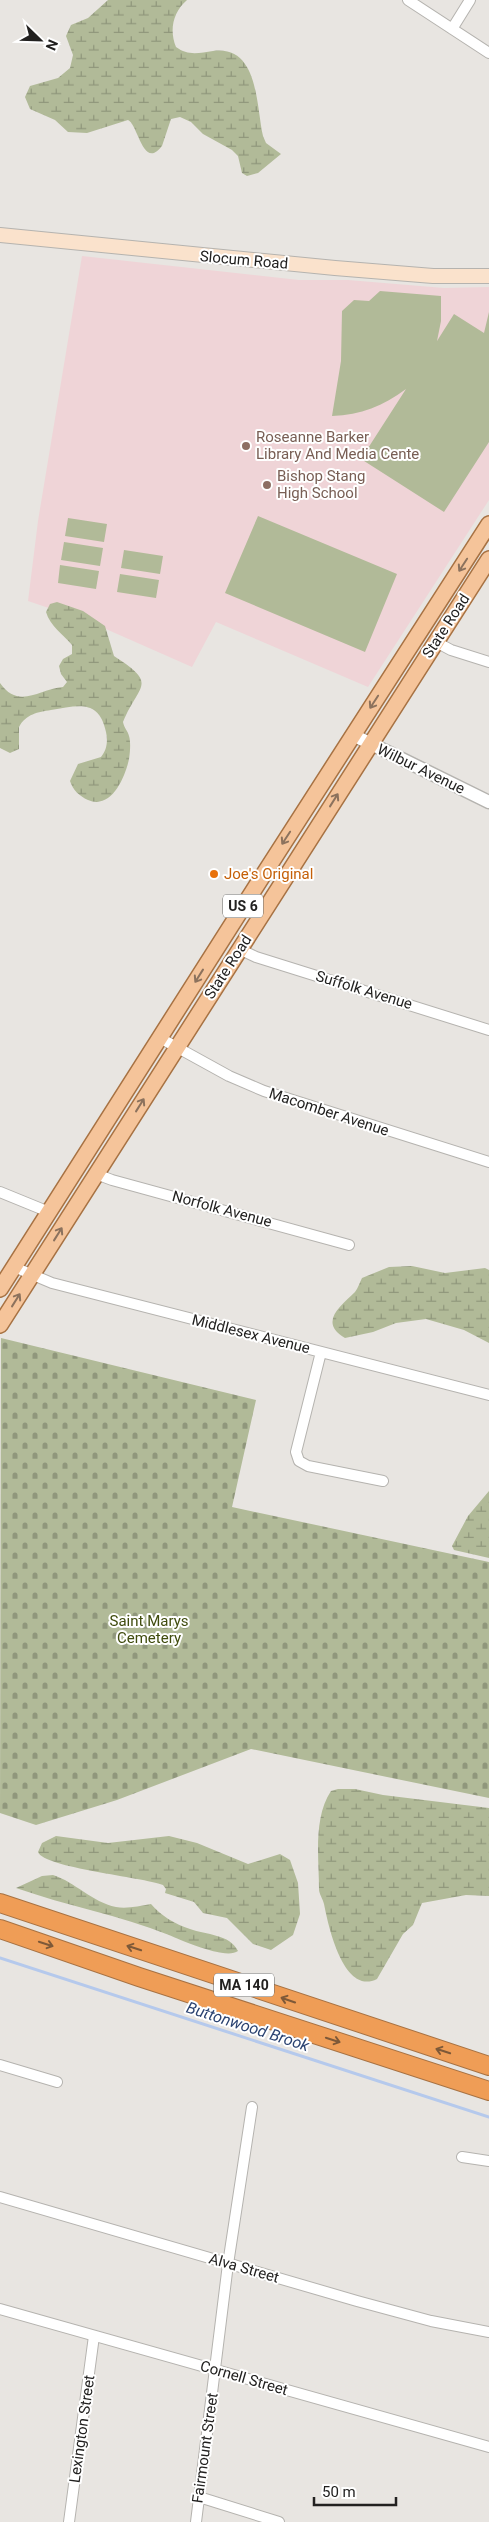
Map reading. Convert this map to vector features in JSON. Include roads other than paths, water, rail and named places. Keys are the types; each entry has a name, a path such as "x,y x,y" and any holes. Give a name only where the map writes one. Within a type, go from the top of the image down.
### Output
{"highway":[{"name":"MA 140","path":"0,1904 489,2066"},
{"name":"MA 140","path":"0,1929 147,1980 489,2091"}],"main road":[{"name":"Slocum Road","path":"0,235 335,268 440,276 489,276"},
{"name":"State Road","path":"0,1289 489,524"},
{"name":"State Road","path":"0,1325 489,559"}],"street":[{"path":"408,0 489,53"},
{"path":"452,29 470,0"},
{"path":"436,642 451,650 489,662"},
{"name":"Wilbur Avenue","path":"353,735 489,802"},
{"name":"Suffolk Avenue","path":"239,949 256,957 489,1030"},
{"name":"Macomber Avenue","path":"160,1038 176,1048 264,1091 489,1162"},
{"name":"Norfolk Avenue","path":"96,1174 349,1245"},
{"path":"0,1192 49,1212"},
{"name":"Middlesex Avenue","path":"14,1266 52,1283 489,1395"},
{"path":"321,1352 296,1452 299,1461 308,1466 383,1481"},
{"path":"0,2064 57,2082"},
{"name":"Fairmount Street","path":"196,2522 228,2264 252,2107"},
{"path":"462,2157 489,2161"},
{"name":"Alva Street","path":"0,2197 431,2321 489,2332"},
{"name":"Cornell Street","path":"0,2309 489,2447"},
{"name":"Lexington Street","path":"69,2522 94,2336"},
{"path":"199,2497 279,2522"}],"waterway":[{"name":"Buttonwood Brook","path":"0,1958 489,2117"}],"place":[{"name":"Roseanne Barker Library And Media Cente","path":"246,446"},
{"name":"Bishop Stang High School","path":"267,485"},
{"name":"Joe's Original","path":"214,874"}],"park label":[{"name":"Saint Marys Cemetery","path":"149,1630"}]}
